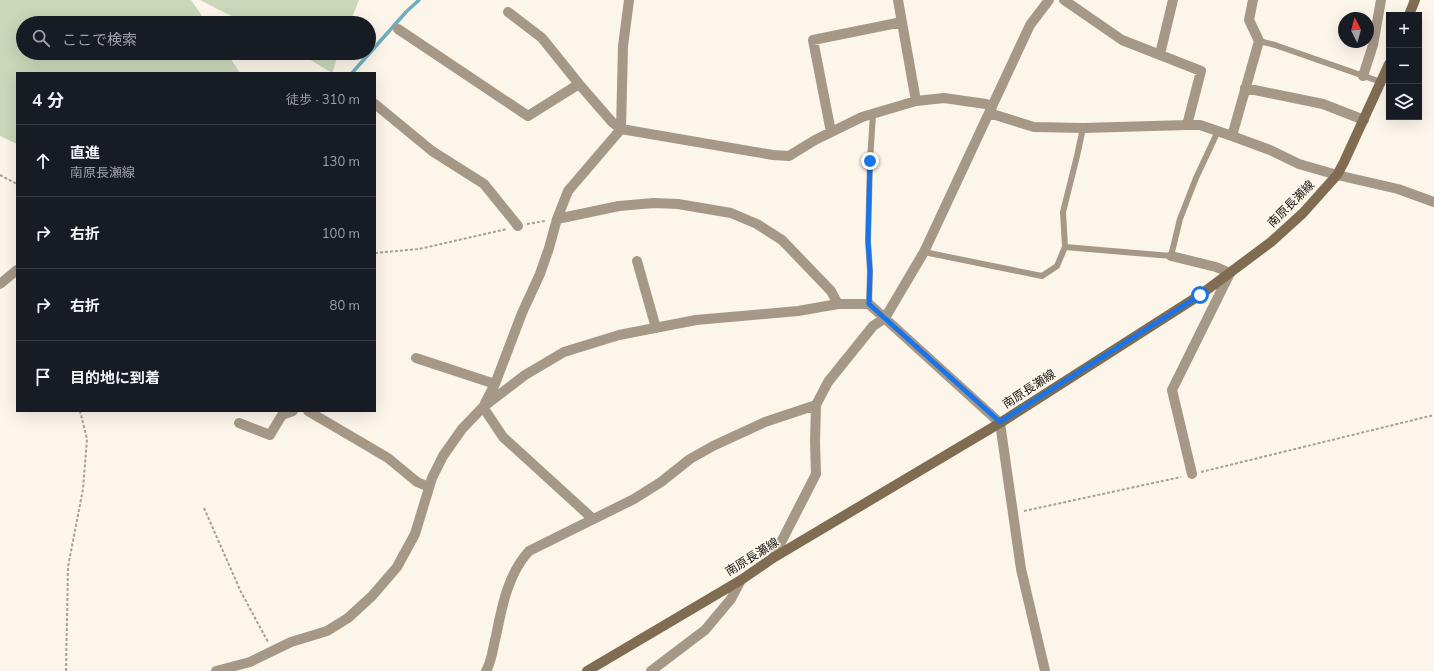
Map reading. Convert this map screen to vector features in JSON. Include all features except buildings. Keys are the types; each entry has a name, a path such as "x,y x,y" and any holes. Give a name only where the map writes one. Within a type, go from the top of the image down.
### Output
{"main road":[{"path":"1410,12 1415,0"},
{"name":"南原長瀬線","path":"587,671 741,580 773,558 1000,422 1200,295 1230,273 1271,242 1303,213 1337,175 1386,71"}],"street":[{"path":"484,407 495,384 522,313 540,274 557,219 568,191 621,129 623,46 629,0"},
{"path":"898,0 916,102"},
{"path":"773,558 816,474 816,405 828,382 873,326 885,318 924,252 1030,24 1049,0"},
{"path":"1064,0 1122,40 1201,71 1187,124"},
{"path":"1160,54 1174,0"},
{"path":"1232,136 1259,41 1249,20 1253,0"},
{"path":"1363,76 1373,45 1381,0"},
{"path":"508,12 542,38 579,84 612,122 621,129 773,155 789,156 815,140 862,117 916,102 944,98 986,104 991,110 1034,127 1083,128 1187,124 1200,125 1270,150 1299,164 1337,175 1398,189 1434,202"},
{"path":"831,132 813,40 902,22"},
{"path":"398,29 528,116 579,84"},
{"path":"1245,88 1323,104 1364,120"},
{"path":"376,105 432,151 484,184 518,226"},
{"path":"557,219 618,206 654,203 678,204 731,213 757,224 782,240 831,291 838,304"},
{"path":"1170,256 1216,267 1230,273 1172,390 1192,474"},
{"path":"638,261 656,328"},
{"path":"0,284 16,271"},
{"path":"216,671 250,662 291,642 327,631 348,618 372,596 397,567 416,534 432,478 443,456 462,429 484,407 525,375 564,352 619,335 696,320 798,311 838,304 869,304 1000,422 1021,569 1045,671"},
{"path":"416,358 495,384"},
{"path":"486,671 506,592 519,562 529,551 634,499 661,482 690,459 713,446 765,422 816,405"},
{"path":"484,407 503,436 593,519"},
{"path":"239,423 270,435 282,414 289,412"},
{"path":"310,412 388,458 417,482 429,487"},
{"path":"651,671 705,630 731,599 741,580"}],"lane":[{"path":"1259,41 1276,45 1381,82"},
{"path":"869,304 870,271 868,234 873,114"},
{"path":"924,252 1042,276 1057,266 1065,247 1063,212 1078,156 1083,128"},
{"path":"1065,247 1170,256 1180,219 1196,178 1218,131"}],"path":[{"path":"0,175 16,183"},
{"path":"376,253 419,249 518,226 557,219"},
{"path":"66,671 68,567 83,488 87,439 80,412"},
{"path":"1013,513 1192,474 1434,415"},
{"path":"204,508 241,592 273,652"}],"green space":[{"path":"0,0 191,0 202,16 16,16 16,60 232,60 239,72 16,72 16,144 0,136"},
{"path":"200,0 359,0 353,16 231,16"},
{"path":"311,60 337,60 332,72"}],"waterway":[{"path":"376,46 406,12 419,0"},
{"path":"353,72 364,60"}],"route":[{"path":"870,161 868,241 870,271 869,304 1000,422 1200,295"}]}
